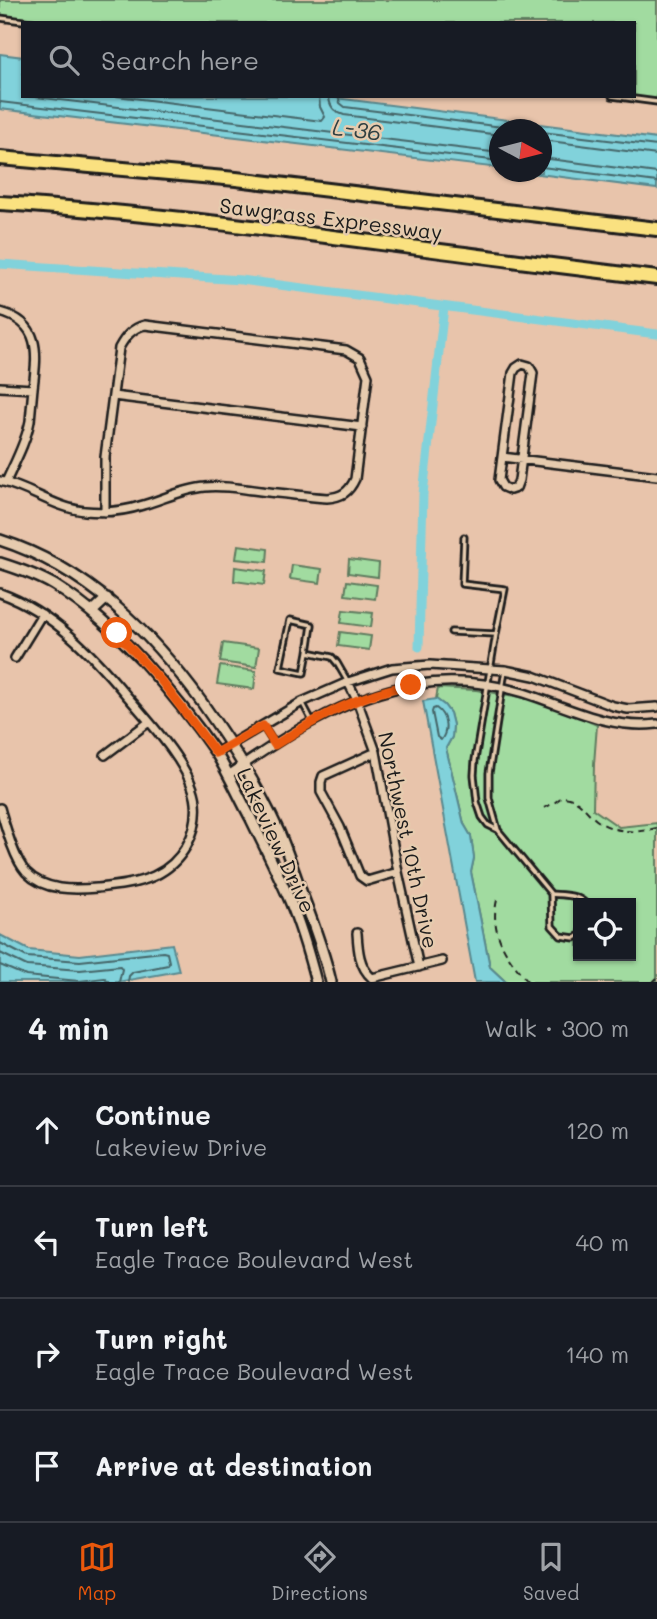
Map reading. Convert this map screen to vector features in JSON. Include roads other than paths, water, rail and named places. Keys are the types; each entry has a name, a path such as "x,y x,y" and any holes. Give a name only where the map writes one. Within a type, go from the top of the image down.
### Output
{"highway":[{"name":"Sawgrass Expressway","path":"0,158 236,179 657,229"},
{"name":"Sawgrass Expressway","path":"0,203 198,220 657,278"}],"street":[{"path":"0,312 10,315 26,327 34,342 37,356 30,421 25,438 3,482 62,506 83,511 104,512 145,505 178,492 207,486 337,498 351,488 355,479 368,376 360,358 346,349 145,325 137,327 118,348 104,457 104,512"},
{"path":"522,364 529,366 533,373 516,488 510,490 503,487 499,480 502,457 513,373 522,364"},
{"path":"0,387 33,389"},
{"path":"113,396 362,427"},
{"path":"502,457 657,476"},
{"name":"Lakeview Drive","path":"0,540 63,569 107,598 181,674 232,745 279,833 331,982"},
{"name":"Lakeview Drive","path":"0,563 55,586 117,633 162,682 216,753 290,901 316,982"},
{"path":"0,593 42,614 65,630 111,677 180,762 191,782 196,801 195,823 188,845 175,862 155,876 123,885 77,890 57,888 26,872 9,837 0,808"},
{"path":"92,612 107,598"},
{"path":"15,658 42,614"},
{"path":"216,753 302,702 348,682 392,668 430,665 505,670 534,676 628,709 657,706"},
{"name":"Northwest 10th Drive","path":"348,682 376,752 419,967"},
{"path":"228,775 312,721 357,700 396,687 428,682 487,685 541,699 591,718 622,725 657,724"},
{"path":"591,718 599,701"},
{"path":"105,755 149,722"},
{"path":"376,752 323,776 321,792 340,827 360,876 367,881 398,872"},
{"path":"357,933 364,972 372,978 442,961"}],"lane":[{"path":"0,18 23,21"},
{"path":"627,98 657,102"},
{"path":"464,537 463,584 505,589 475,760 474,789 477,803 488,825 498,830 551,894 552,926 561,936 573,938"},
{"path":"290,620 312,625 308,652 303,673 280,668 290,620"},
{"path":"451,632 496,634"},
{"path":"308,652 332,656 348,682"},
{"path":"498,830 489,798 489,773 505,670"},
{"path":"302,702 312,721"},
{"path":"263,726 275,745"},
{"path":"551,894 578,898"}],"water":[{"name":"L-36","path":"0,54 21,57 21,98 336,98 500,119 489,119 489,167 0,109"},
{"path":"552,126 657,139 657,189 552,176"},
{"path":"436,699 450,713 453,725 452,737 446,748 464,824 471,836 474,858 471,872 490,967 506,982 475,982 423,701"},
{"path":"0,935 29,950 80,955 172,944 179,971 118,982 0,982"}],"waterway":[{"path":"0,264 241,280 657,334"},
{"path":"419,647 423,494 444,307"}]}
